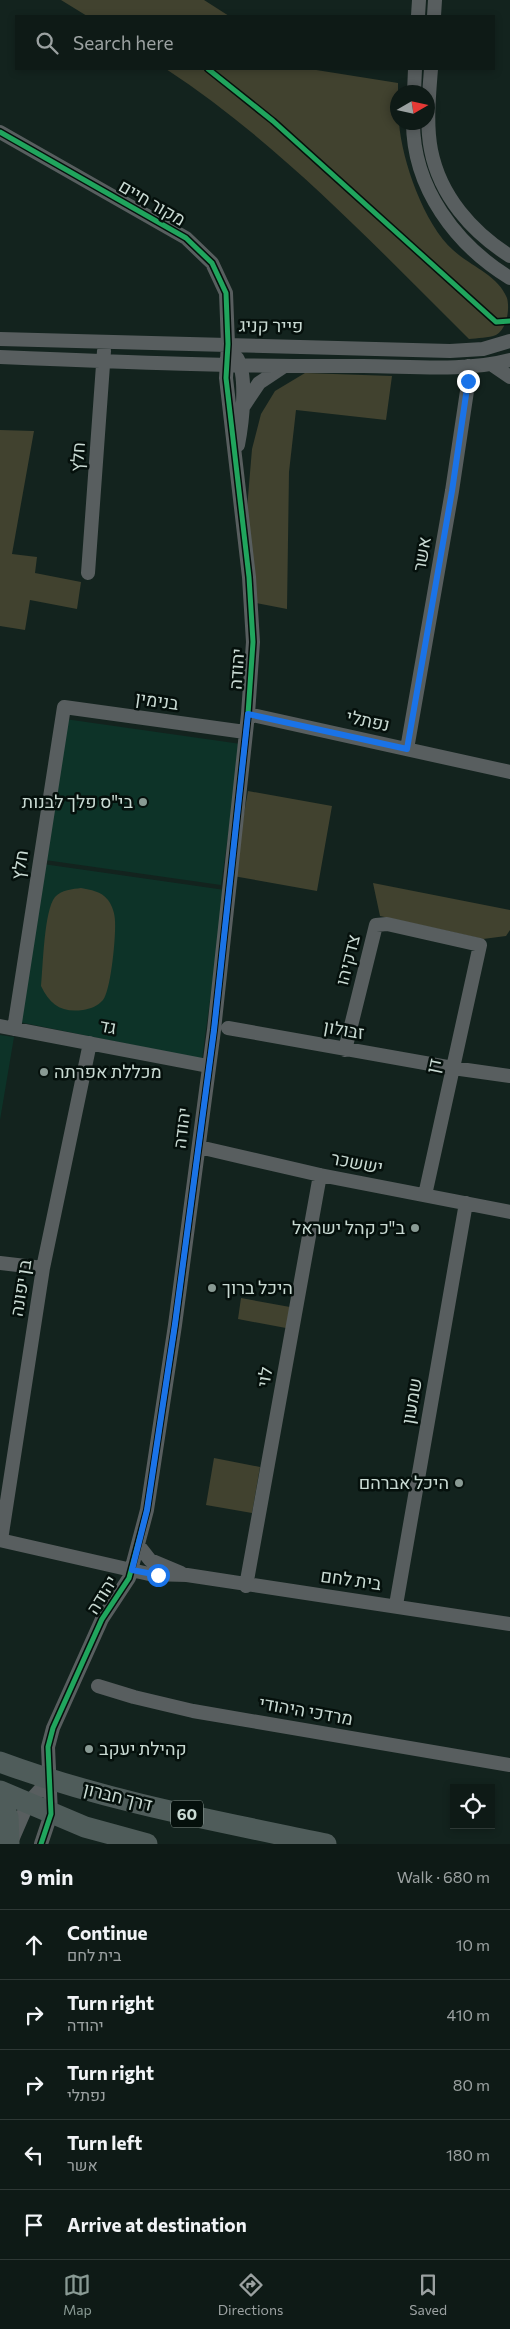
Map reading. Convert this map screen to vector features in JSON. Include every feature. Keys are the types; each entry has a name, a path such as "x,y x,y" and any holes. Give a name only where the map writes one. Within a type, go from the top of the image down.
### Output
{"highway":[{"name":"דרך חברון","path":"0,1762 49,1780 198,1817 326,1844"},
{"name":"דרך חברון","path":"0,1791 51,1814 108,1835 147,1844"},
{"path":"0,1798 8,1817 9,1844"},
{"path":"83,1844 108,1835"}],"street":[{"path":"418,15 419,0"},
{"path":"434,15 435,0"},
{"path":"414,85 415,70"},
{"path":"431,70 429,134 431,152 438,173 453,203 464,217 494,246 510,256"},
{"path":"414,130 417,155 434,199 460,238 475,254 505,275 510,283"},
{"name":"מקור חיים","path":"0,132 186,238 201,250 212,263 226,293 228,344"},
{"name":"פייר קניג","path":"0,339 450,351 483,349 508,340"},
{"name":"חלץ","path":"88,573 104,343"},
{"path":"228,344 242,366"},
{"name":"יהודה","path":"51,1814 48,1747 53,1728 102,1619 132,1570 147,1510 174,1334 214,1030 248,714 253,642 249,577 226,365 228,344"},
{"path":"0,357 242,366 468,366 510,360"},
{"path":"491,364 510,377"},
{"name":"יהודה","path":"236,458 242,408 242,366"},
{"path":"242,408 259,382 284,366"},
{"name":"אשר","path":"407,749 452,491 467,391 468,366"},
{"name":"חלץ","path":"7,1027 64,707"},
{"name":"בנימין","path":"64,707 245,732"},
{"name":"נפתלי","path":"248,714 510,772"},
{"name":"צדקיהו","path":"345,1050 376,926 387,924 480,945"},
{"name":"דן","path":"425,1195 480,945"},
{"name":"גד","path":"7,1027 208,1066"},
{"name":"זבולון","path":"228,1028 345,1050 510,1076"},
{"name":"בן יפונה","path":"1,1540 43,1268 90,1043"},
{"name":"יששכר","path":"199,1147 320,1175 510,1212"},
{"name":"לוי","path":"246,1586 320,1175"},
{"name":"שמעון","path":"396,1605 466,1203"},
{"path":"0,1263 43,1268"},
{"name":"בית לחם","path":"1,1540 158,1575 186,1575 246,1586 396,1605 510,1624"},
{"name":"בית לחם","path":"139,1546 150,1560 186,1575"},
{"name":"מרדכי היהודי","path":"98,1686 193,1711 510,1765"},
{"path":"9,1844 28,1803 49,1780"},
{"path":"41,1844 51,1814"}],"shaded area":[{"path":"61,0 204,0 227,15 85,15"},
{"path":"167,70 316,70 398,83 398,85 390,85 390,130 400,130 416,191 442,239 460,256 490,277 503,290 507,298 508,313 505,324 500,332 490,337 469,339 361,232 287,162 248,129"},
{"path":"305,373 392,376 386,420 296,410 289,472 287,609 256,603 246,521 252,449 261,414 275,391"},
{"path":"0,430 34,431 12,554 37,557 35,573 81,582 77,609 30,600 25,630 0,626"},
{"name":"בי\"ס פלך לבנות","path":"65,719 241,744 221,885 45,860"},
{"path":"248,791 332,806 317,891 233,876"},
{"path":"43,864 225,890 202,1059 19,1022"},
{"path":"373,883 510,910 510,930 506,936 483,939 380,916"},
{"path":"81,888 99,893 108,900 114,913 115,928 111,975 106,994 103,1000 96,1006 76,1011 63,1009 53,1003 41,986 48,914 51,904 55,897 64,891"},
{"path":"0,1035 14,1037 0,1120"},
{"path":"241,1298 290,1307 286,1328 238,1319"},
{"path":"214,1458 260,1467 252,1513 206,1505"}],"cycle path":[{"path":"209,70 273,121 496,322 510,321"},
{"path":"0,132 186,238 212,263 226,293 228,344 226,378 249,577 253,642 248,714 214,1030 175,1325 147,1510 129,1578 102,1619 53,1728 48,1747 51,1814 41,1844"}],"place":[{"name":"בי\"ס פלך לבנות","path":"143,802"},
{"name":"מכללת אפרתה","path":"44,1072"},
{"name":"ב\"כ קהל ישראל","path":"415,1228"},
{"name":"היכל ברוך","path":"212,1288"},
{"name":"היכל אברהם","path":"459,1483"},
{"name":"קהילת יעקב","path":"89,1749"}],"route":[{"path":"158,1575 132,1570 147,1510 199,1147 214,1030 242,752 248,714 407,749 452,491 468,381"}]}
